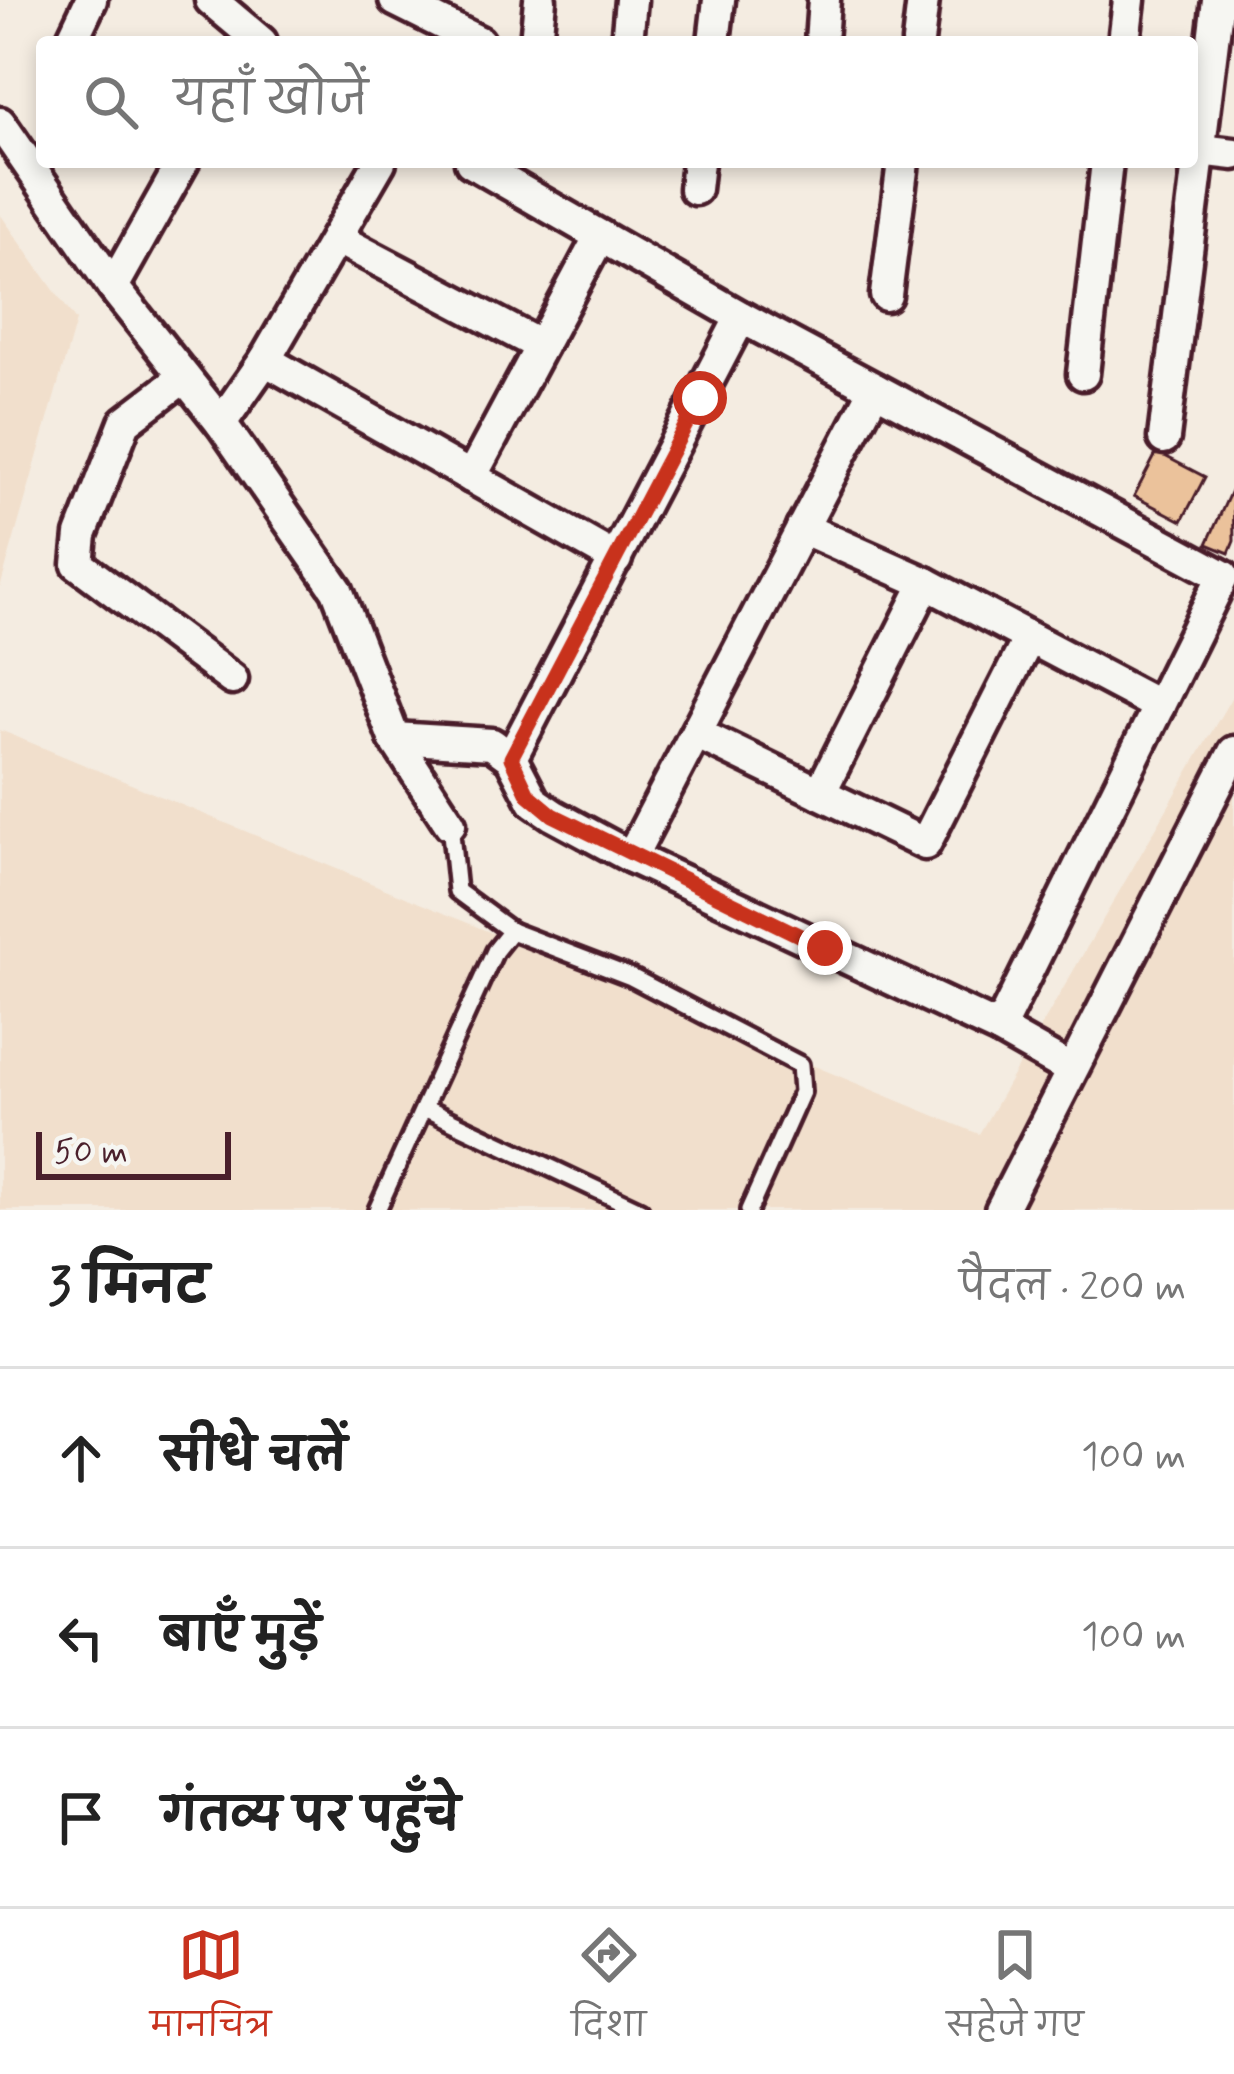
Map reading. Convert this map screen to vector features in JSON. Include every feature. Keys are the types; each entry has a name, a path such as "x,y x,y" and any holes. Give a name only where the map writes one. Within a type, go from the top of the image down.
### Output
{"street":[{"path":"211,0 251,36"},
{"path":"395,0 467,36"},
{"path":"537,36 541,0"},
{"path":"628,36 631,0"},
{"path":"715,36 719,0"},
{"path":"821,36 824,0"},
{"path":"919,36 923,0"},
{"path":"1125,36 1130,0"},
{"path":"1198,135 1217,0"},
{"path":"0,123 113,287 221,423 337,590 394,738 450,824"},
{"path":"1198,149 1234,154"},
{"path":"113,287 180,168"},
{"path":"221,423 265,360 377,168"},
{"path":"481,168 741,317 1223,576 999,1029"},
{"path":"886,295 902,168"},
{"path":"1083,374 1106,168"},
{"path":"1164,438 1194,168"},
{"path":"471,477 600,236"},
{"path":"336,238 541,346"},
{"path":"511,758 741,317"},
{"path":"265,360 616,559"},
{"path":"184,377 125,422 81,535 78,564 232,679"},
{"path":"631,857 875,389"},
{"path":"802,528 926,583 1159,706"},
{"path":"820,794 926,583"},
{"path":"696,733 926,844 1029,638"},
{"path":"394,738 483,741 511,758 534,802 631,857 999,1029 1070,1069"},
{"path":"1001,1210 1234,752"}],"lane":[{"path":"450,824 457,891 512,932 631,977 800,1065 802,1092 749,1210"},
{"path":"377,1210 495,951 512,932"},
{"path":"424,1108 640,1210"}],"shaded area":[{"path":"0,214 76,321 0,588"},
{"path":"1234,693 1234,1210 0,1210 0,730 979,1134"}],"building":[{"path":"1157,452 1205,477 1182,521 1134,496"},
{"path":"1233,486 1234,541 1229,553 1207,544"}],"route":[{"path":"700,398 511,758 528,794 553,815 825,948"}]}
